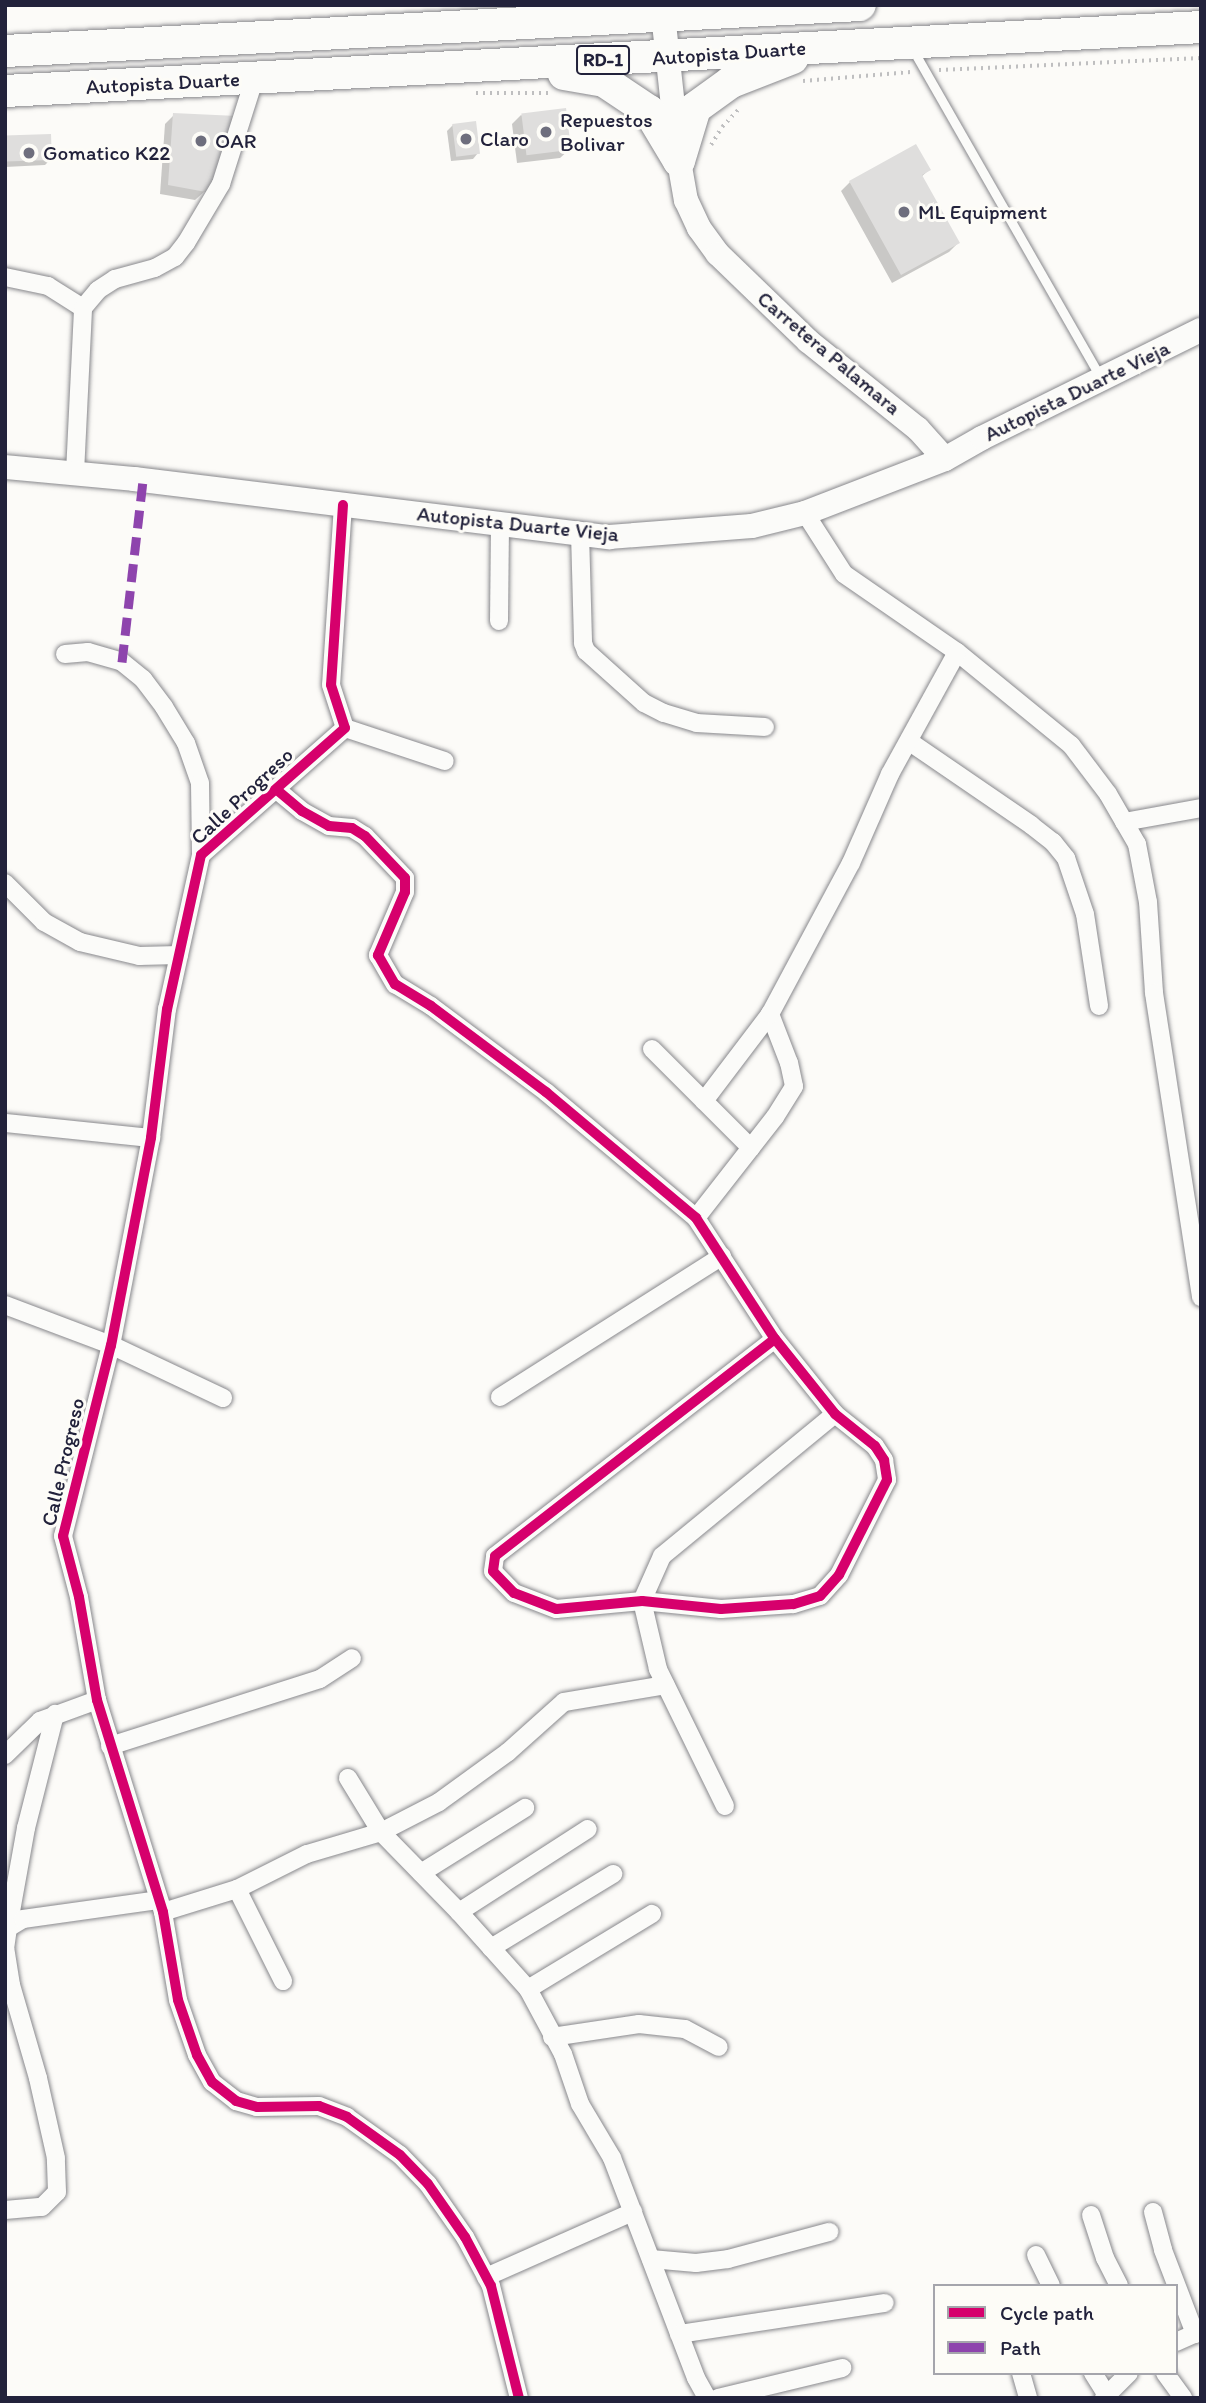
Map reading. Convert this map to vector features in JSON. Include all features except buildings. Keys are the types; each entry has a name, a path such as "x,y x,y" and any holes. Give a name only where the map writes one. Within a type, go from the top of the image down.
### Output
{"highway":[{"path":"510,22 568,5"},
{"name":"Autopista Duarte","path":"5,51 510,22 662,10 860,5"},
{"name":"Autopista Duarte","path":"5,91 1201,27"},
{"path":"679,161 695,108 731,82 823,47"},
{"path":"511,64 604,81 649,111 679,161"}],"street":[{"name":"Carretera Palamara","path":"662,10 679,161 686,200 699,228 718,254 808,341 918,429 945,459"},
{"path":"75,473 83,308 98,290 115,279 155,268 174,257 186,243 221,184 256,77"},
{"path":"5,277 48,286 83,308"},
{"name":"Autopista Duarte Vieja","path":"5,467 609,537 752,526 805,513 945,459 1201,330"},
{"path":"343,505 331,685 345,728 445,761"},
{"path":"805,513 844,574 957,652 1071,745 1108,794 1137,844 1148,902 1154,993 1194,1216 1201,1297"},
{"path":"499,621 500,524"},
{"path":"580,533 583,643 586,651 643,703 664,713 697,723 765,727"},
{"path":"65,654 88,652 122,662 143,679 164,707 186,743 200,783 201,855"},
{"path":"704,1101 770,1014 808,948 851,863 890,774 910,742 957,652"},
{"name":"Calle Progreso","path":"345,728 201,855 167,1009 151,1138 111,1345 63,1536 79,1597 97,1700 161,1906 178,2000 197,2055 212,2082 236,2101 257,2107 319,2106 347,2117 400,2155 428,2183 465,2237 486,2277 519,2398"},
{"path":"910,742 1054,842 1066,858 1085,914 1099,1006"},
{"path":"277,790 302,811 329,826 352,828 365,836 405,878 405,892 378,955 394,984 431,1006 546,1092 696,1218 775,1339 835,1414 874,1446 884,1460 887,1480 839,1575 820,1596 793,1604 721,1609 642,1601 556,1609 514,1593 493,1571 495,1556 775,1339"},
{"path":"1124,822 1201,807"},
{"path":"5,883 44,922 80,942 139,956 179,955"},
{"path":"696,1218 751,1148 794,1086 789,1063 770,1014"},
{"path":"652,1049 751,1148"},
{"path":"5,1123 151,1138"},
{"path":"500,1397 722,1256"},
{"path":"5,1305 111,1345 223,1398"},
{"path":"725,1806 658,1669 642,1601 663,1556 835,1414"},
{"path":"110,1746 320,1679 352,1658"},
{"path":"8,1928 23,1919 161,1906 237,1889 307,1854 381,1832 439,1802 508,1752 564,1702 666,1685"},
{"path":"5,1755 40,1721 97,1700"},
{"path":"5,2210 42,2207 57,2192 56,2158 11,1985 5,1949 26,1828 55,1714"},
{"path":"348,1778 381,1832 459,1912 528,1989 563,2054 580,2104 612,2158 679,2334 707,2398"},
{"path":"421,1873 525,1808"},
{"path":"459,1912 588,1829"},
{"path":"491,1948 613,1874"},
{"path":"237,1889 283,1981"},
{"path":"528,1989 652,1914"},
{"path":"552,2037 639,2024 685,2029 719,2047"},
{"path":"486,2277 633,2212"},
{"path":"1153,2212 1163,2250 1178,2284"},
{"path":"1091,2215 1105,2258 1118,2284"},
{"path":"651,2259 696,2263 727,2259 829,2232"},
{"path":"1036,2255 1050,2284"},
{"path":"1178,2285 1198,2332 1178,2341"},
{"path":"679,2334 885,2303"},
{"path":"718,2398 842,2368"},
{"path":"1022,2375 1028,2398"},
{"path":"1094,2375 1106,2396 1127,2375"},
{"path":"1166,2375 1183,2398"}],"lane":[{"path":"909,43 1101,379"}],"path":[{"path":"464,93 560,93"}],"marked path":[{"path":"122,662 143,480"}],"cycle path":[{"path":"343,505 331,685 345,728 201,855 167,1009 151,1138 111,1345 63,1536 79,1597 97,1700 163,1912 178,2000 197,2055 212,2082 236,2101 257,2107 319,2106 347,2117 400,2155 428,2184 465,2237 491,2286 519,2398"},
{"path":"277,790 302,811 329,826 352,828 365,836 405,878 405,892 378,955 395,984 431,1006 546,1092 696,1218 775,1339 835,1414 875,1446 884,1460 887,1480 839,1575 820,1596 793,1604 721,1609 642,1601 556,1609 514,1593 493,1571 495,1556 775,1339"}],"place":[{"name":"Repuestos Bolivar","path":"546,132"},
{"name":"Claro","path":"466,139"},
{"name":"OAR","path":"201,141"},
{"name":"Gomatico K22","path":"29,153"},
{"name":"ML Equipment","path":"904,212"}]}
